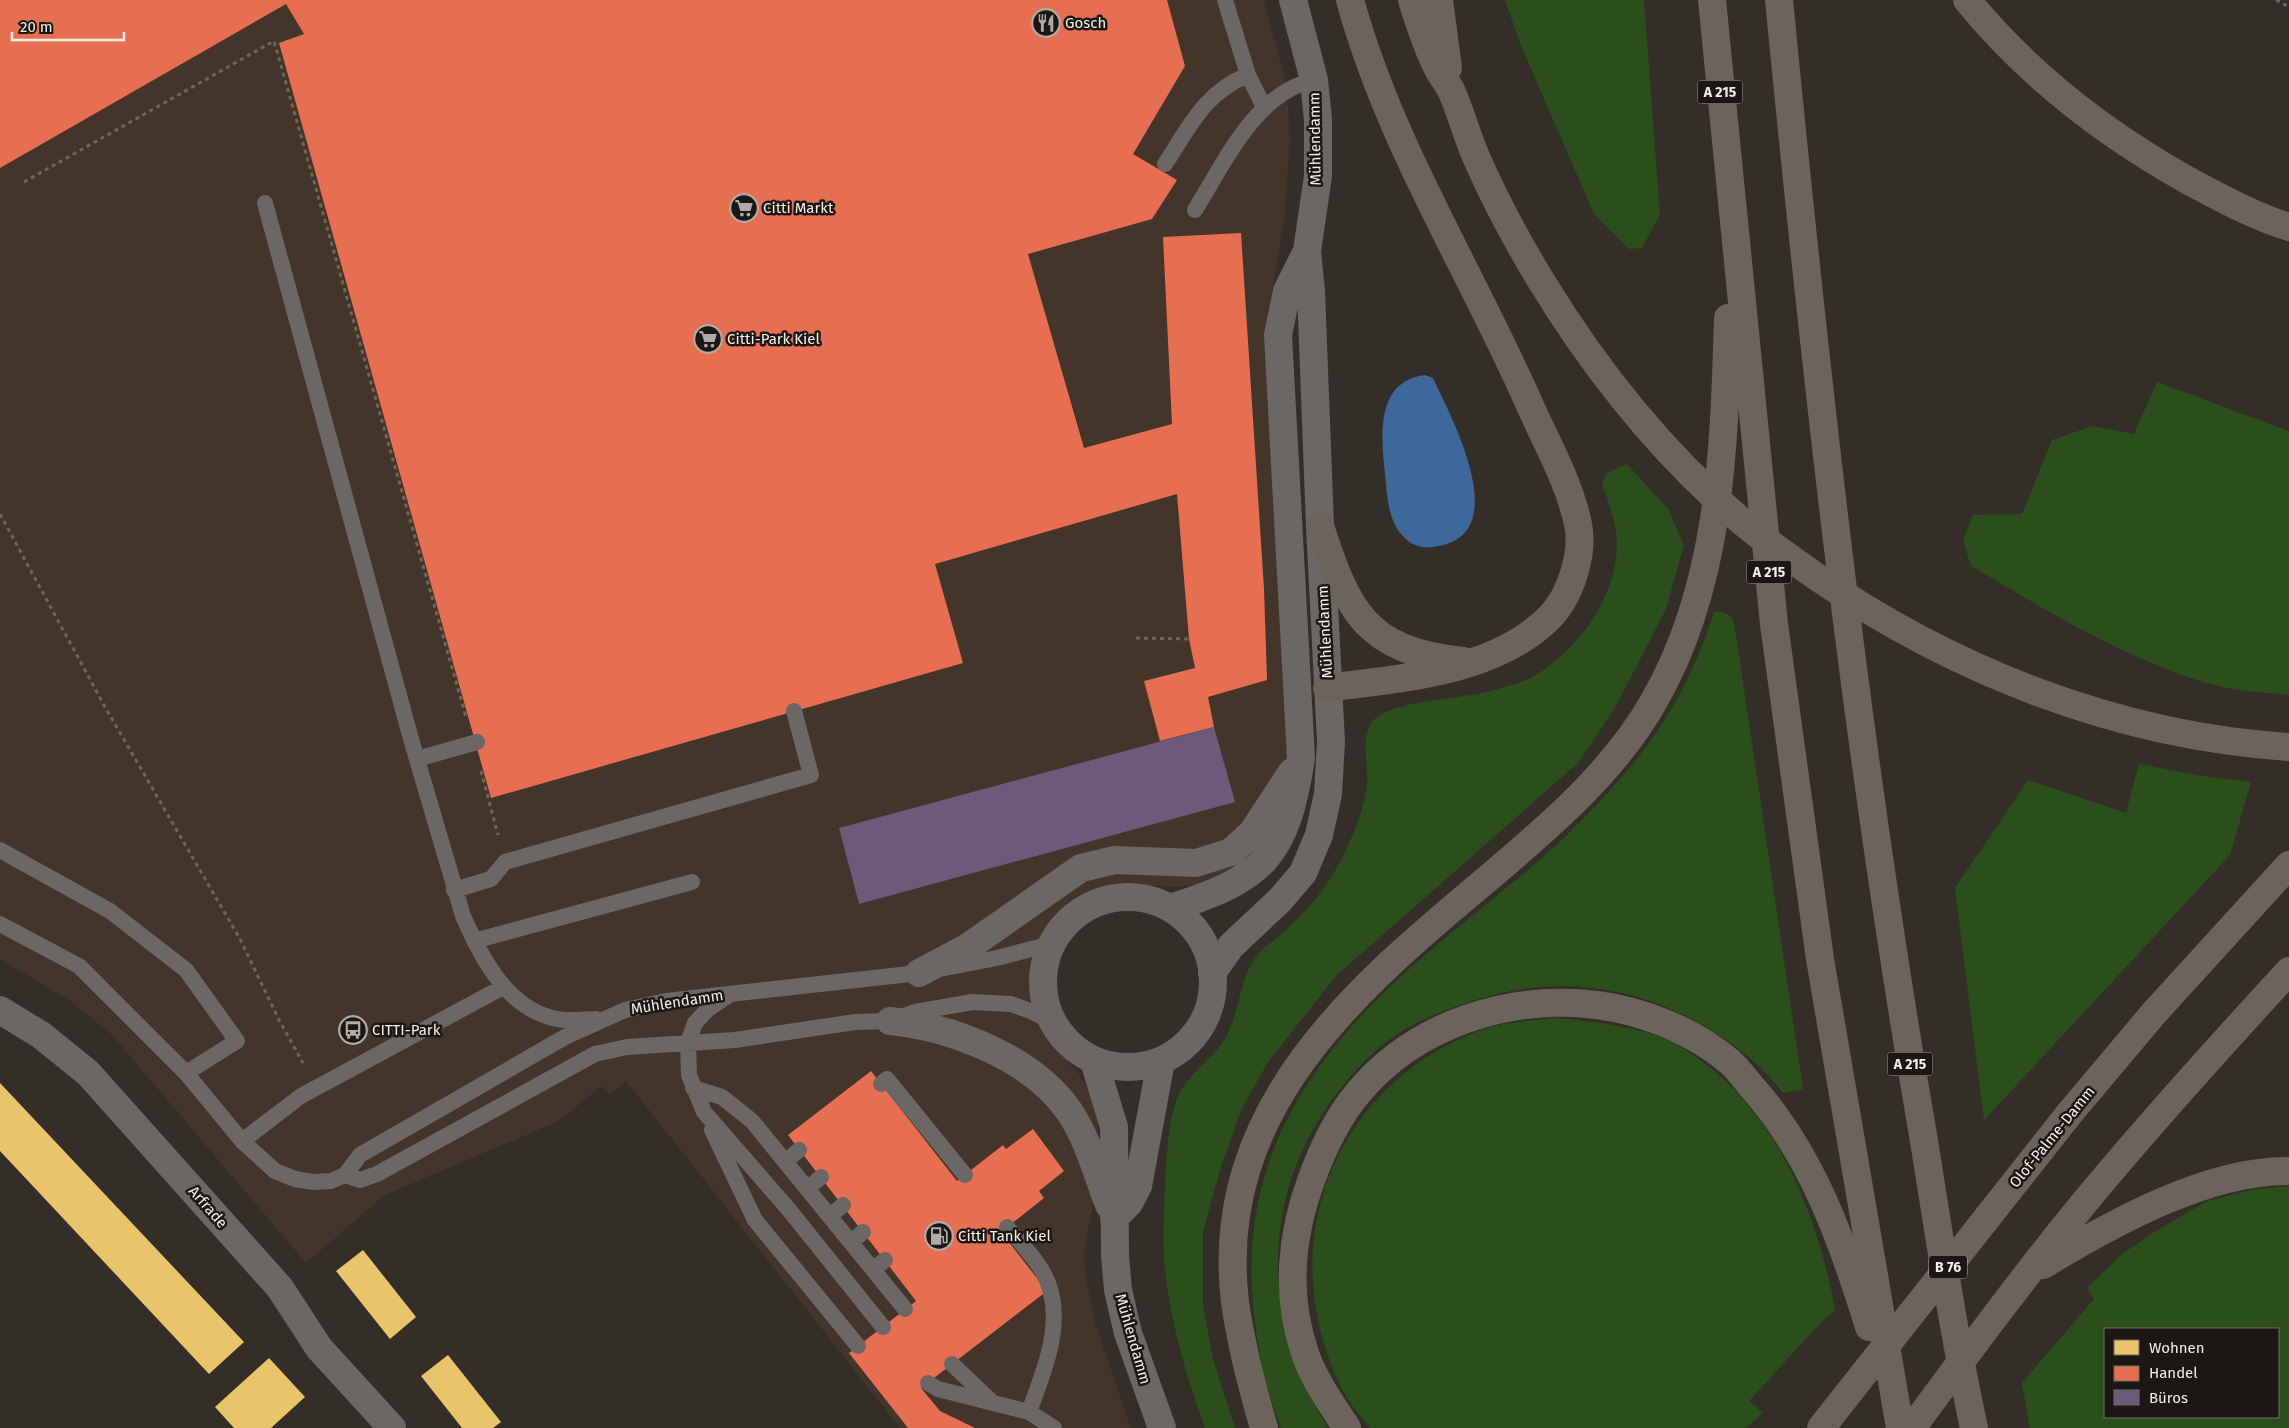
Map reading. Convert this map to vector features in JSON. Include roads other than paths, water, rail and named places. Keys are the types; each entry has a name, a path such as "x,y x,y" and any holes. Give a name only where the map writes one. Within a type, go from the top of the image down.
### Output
{"highway":[{"path":"1328,688 1427,674 1496,654 1517,643 1551,616 1574,572 1579,547 1578,525 1564,482 1496,330 1416,174 1368,55 1350,0"},
{"path":"1412,0 1438,68 1451,90 1476,158 1544,286 1600,368 1674,457 1741,521 1785,554 1862,606 1915,638 2014,684 2122,719 2216,739 2279,746"},
{"path":"1439,0 1451,90"},
{"name":"A 215","path":"1712,0 1774,624 1820,959 1904,1428"},
{"name":"A 215","path":"1779,0 1803,248 1859,721 1901,1010 1974,1421"},
{"path":"1967,0 2005,45 2051,87 2110,132 2161,165 2218,197 2289,227"},
{"path":"1264,1428 1242,1344 1235,1299 1234,1242 1241,1191 1254,1145 1275,1102 1306,1054 1383,968 1512,858 1594,780 1628,740 1654,702 1682,644 1700,588 1712,534 1721,476 1728,317 1729,184"},
{"path":"1320,526 1336,577 1348,600 1362,619 1388,641 1408,650 1469,662"},
{"name":"Olof-Palme-Damm","path":"1820,1425 2069,1114 2154,1013 2289,865"},
{"path":"1904,1428 2026,1275 2171,1099 2289,970"},
{"path":"1348,1428 1325,1395 1305,1353 1294,1306 1292,1250 1302,1203 1320,1156 1337,1122 1358,1093 1382,1068 1415,1043 1452,1024 1496,1010 1536,1004 1578,1003 1620,1008 1691,1036 1730,1062 1769,1106 1800,1154 1828,1212 1861,1301 1904,1428"},
{"path":"2026,1275 2088,1238 2194,1190 2239,1176 2289,1171"}],"street":[{"name":"Mühlendamm","path":"1212,973 1241,935 1292,888 1303,873 1319,835 1328,794 1331,742 1311,291 1307,251 1318,176 1318,120 1314,80 1293,0"},
{"name":"Mühlendamm","path":"1170,908 1195,900 1242,880 1270,855 1282,835 1296,792 1301,758 1278,335 1287,290 1307,251"},
{"path":"1298,701 1311,692 1328,688"},
{"path":"919,973 975,943 1081,868 1115,860 1196,864 1231,852 1252,833 1301,758"},
{"path":"1137,898 1154,901 1170,908 1186,920 1199,936 1208,954 1212,973 1213,989 1205,1018 1186,1044 1161,1061 1127,1068 1094,1061 1071,1046 1053,1023 1046,1008 1043,976 1045,960 1052,944 1072,918 1087,908 1103,901 1137,898"},
{"name":"Arfrade","path":"0,1010 41,1035 88,1073 280,1288 319,1348 392,1428"},
{"path":"890,1021 915,1023 968,1039 1008,1059 1048,1088 1068,1109 1077,1124 1114,1218 1129,1203 1138,1186 1161,1061"},
{"name":"Mühlendamm","path":"1094,1061 1114,1127 1115,1268 1122,1310 1162,1428"}],"lane":[{"path":"1225,0 1248,75 1264,107"},
{"path":"1165,164 1204,105 1215,92 1230,82 1248,75"},
{"path":"1195,210 1242,137 1264,107 1287,89 1314,80"},
{"path":"265,203 454,890 474,941 503,987 530,1010 548,1017 576,1020 603,1018"},
{"path":"454,890 491,879 505,862 811,775 794,711"},
{"path":"417,759 476,742"},
{"path":"0,850 110,911 186,970 237,1041 186,1073"},
{"path":"474,941 692,882"},
{"path":"0,924 79,966 186,1073 242,1141 275,1171 295,1179 314,1182 331,1181 345,1176 360,1180 377,1174 596,1054 627,1047 735,1040 855,1022 890,1021 936,1008 985,1002 1020,1006 1053,1023"},
{"name":"Mühlendamm","path":"345,1176 360,1155 541,1050 603,1018 625,1010 666,1001 919,973 991,960 1052,944"},
{"path":"242,1141 301,1096 503,987"},
{"path":"731,994 708,1010 695,1023 688,1042 689,1075 704,1112 755,1220 858,1346"},
{"path":"881,1084 887,1079 906,1108 948,1162 965,1175"},
{"path":"694,1088 709,1091 729,1103 752,1121 830,1216 857,1237 903,1298"},
{"path":"704,1112 790,1211 883,1327"},
{"path":"786,1162 799,1150"},
{"path":"808,1188 821,1177"},
{"path":"830,1216 843,1205"},
{"path":"1007,1227 1015,1242 1050,1286 1054,1316 1050,1352 1029,1412"},
{"path":"952,1364 995,1404"},
{"path":"928,1383 938,1389 1029,1412 1054,1428"}],"water":[{"path":"1425,375 1433,378 1462,443 1475,494 1473,517 1463,534 1443,545 1432,547 1421,547 1411,543 1397,529 1391,514 1388,498 1383,444 1385,413 1389,399 1397,388 1409,379"}],"place":[{"name":"Gosch","path":"1046,23"},
{"name":"Citti Markt","path":"744,208"},
{"name":"Citti-Park Kiel","path":"708,339"},
{"name":"CITTI-Park","path":"353,1030"},
{"name":"Citti Tank Kiel","path":"939,1236"}]}
